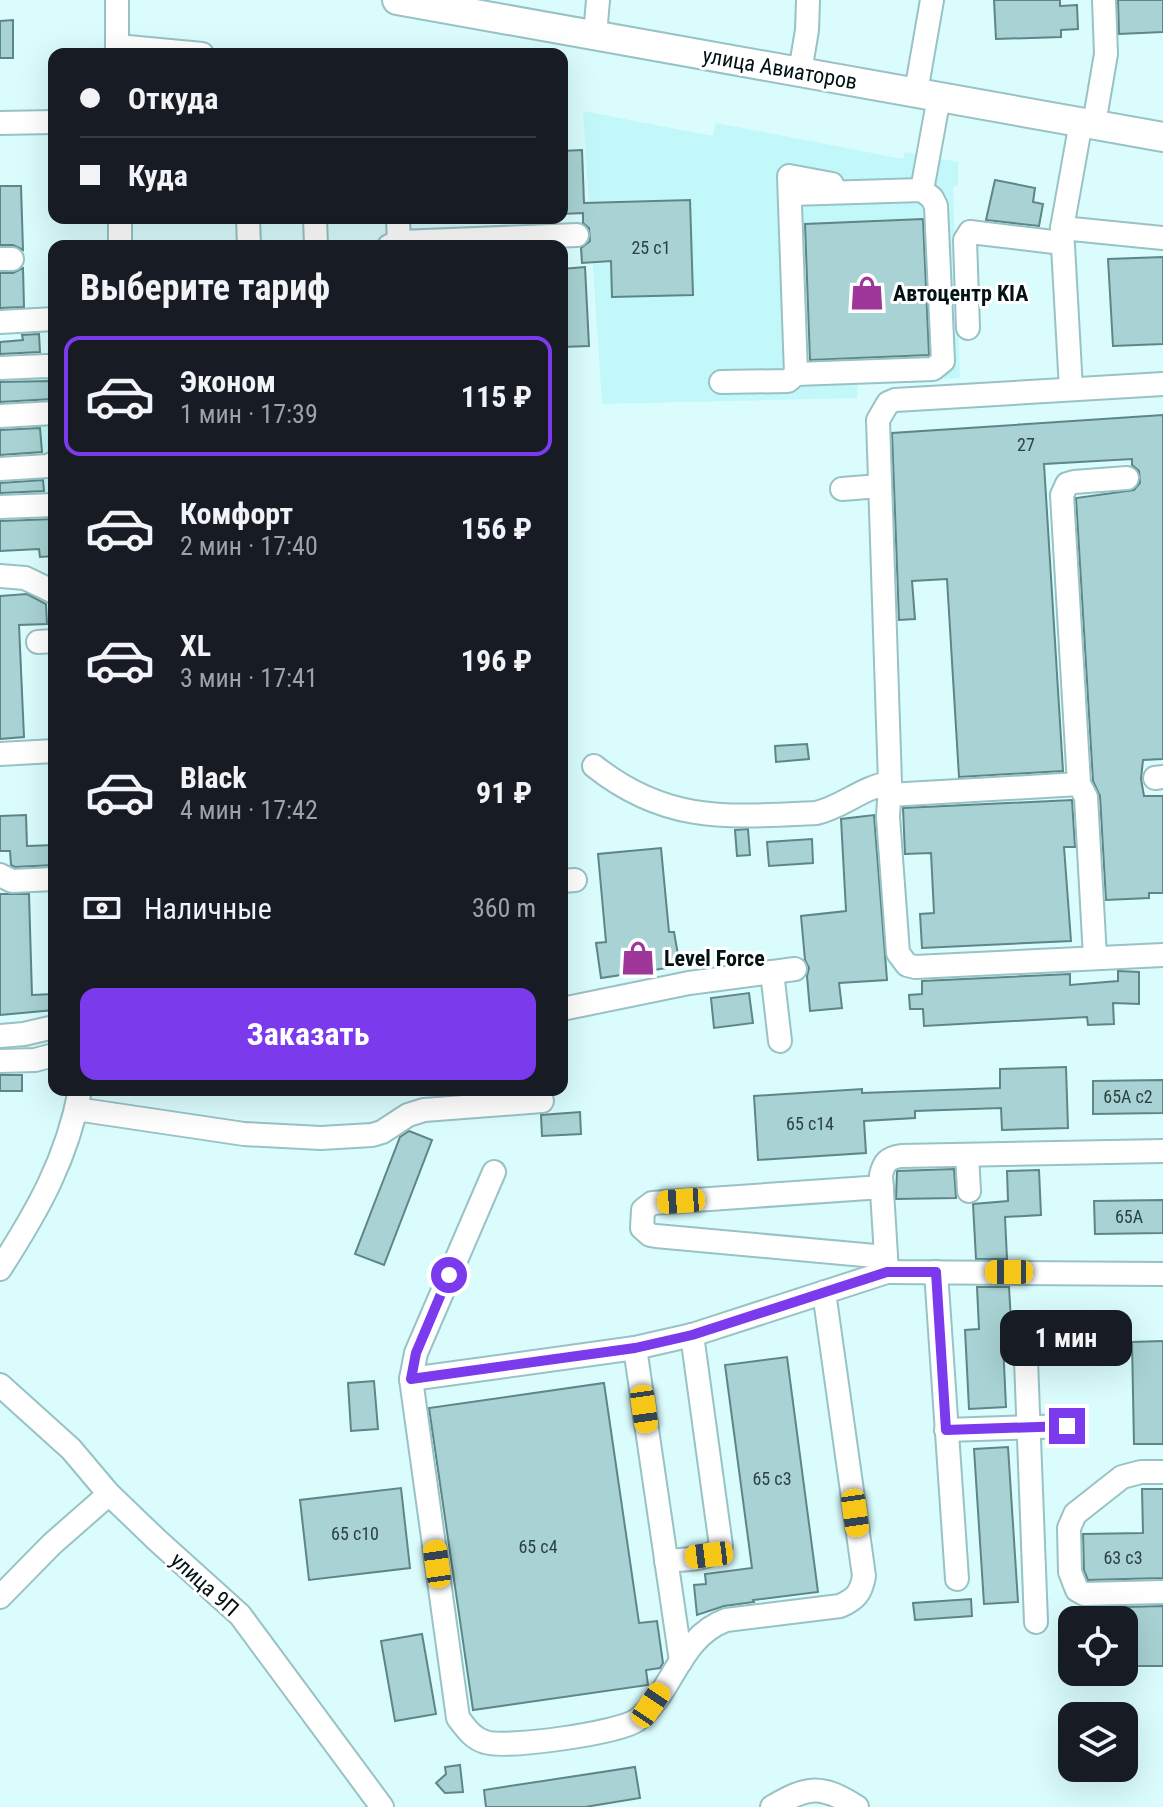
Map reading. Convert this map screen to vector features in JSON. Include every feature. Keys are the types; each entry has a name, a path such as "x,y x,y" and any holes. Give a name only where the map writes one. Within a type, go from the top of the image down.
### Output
{"main road":[{"name":"улица Авиаторов","path":"397,0 443,4 595,35 1163,137"}],"street":[{"path":"117,0 117,48"},
{"path":"595,35 598,0"},
{"path":"800,72 808,0"},
{"path":"721,382 788,381 796,374 933,369 939,366 944,354 936,206 922,190 932,0"},
{"path":"1071,389 1062,236 1106,54 1104,0"},
{"path":"0,123 48,122"},
{"path":"796,374 789,176 880,192 922,190"},
{"path":"968,328 965,240 970,232 1163,238"},
{"path":"480,240 548,236"},
{"path":"0,322 48,319"},
{"path":"0,368 48,367"},
{"path":"1163,384 895,400 888,403 878,420 890,789 888,817 898,953 907,965 1163,955"},
{"path":"0,416 48,413"},
{"path":"0,469 48,466"},
{"path":"1095,957 1086,797 1079,784 1062,495 1067,484 1074,482 1127,478"},
{"path":"842,489 880,486"},
{"path":"0,507 48,505"},
{"path":"0,576 25,578 48,589"},
{"path":"0,754 48,751"},
{"path":"594,766 637,796 701,815 728,817 816,813 873,785 890,789 1079,784"},
{"path":"0,875 12,881 48,879"},
{"path":"568,1008 689,983 795,969"},
{"path":"772,972 780,1041"},
{"path":"0,1036 48,1028"},
{"path":"0,1061 48,1057"},
{"path":"0,1269 37,1211 54,1177 78,1100 244,1134 360,1138 382,1132 416,1112 542,1101"},
{"path":"886,1264 882,1187 884,1165 890,1158 1163,1151"},
{"path":"967,1155 969,1191"},
{"path":"494,1172 416,1353 411,1379 458,1718 469,1733 483,1742 504,1745 618,1728 636,1720 651,1705 697,1638 709,1626 726,1620 840,1606 854,1600 861,1590 864,1576 824,1292"},
{"path":"882,1187 652,1203 643,1210 642,1228 656,1236 936,1272 1163,1274"},
{"path":"411,1379 635,1348 692,1335 824,1292 886,1264"},
{"path":"936,1272 957,1579"},
{"path":"1025,1334 1036,1622"},
{"path":"666,1561 709,1555 716,1552 722,1539 692,1335"},
{"path":"635,1348 681,1661"},
{"name":"улица 9П","path":"0,1385 71,1449 109,1494 240,1615 382,1807"},
{"path":"946,1430 1067,1426"},
{"path":"1163,1472 1141,1472 1122,1477 1075,1514 1069,1528 1070,1572 1077,1590 1084,1594 1163,1592"},
{"path":"0,1597 52,1544 109,1494"},
{"path":"772,1807 812,1789 840,1796 857,1807"}],"shaded area":[{"path":"583,111 713,136 716,123 903,159 905,152 958,162 958,185 953,187 960,378 858,383 857,398 602,404"},
{"path":"22,340 24,358 48,356 48,494 0,497 0,341"}],"building":[{"path":"994,0 1060,0 1060,6 1077,5 1078,29 1061,30 1061,37 996,39"},
{"path":"1118,0 1163,0 1163,32 1119,34"},
{"path":"13,20 13,58 0,58 0,21"},
{"path":"582,150 584,203 690,200 693,295 612,297 611,261 582,263 581,248 590,241 589,228 583,223 583,213 568,214 568,151"},
{"path":"995,180 1035,188 1033,202 1043,204 1039,226 986,220"},
{"path":"0,186 21,186 23,250 13,245 0,245"},
{"path":"923,219 929,355 810,360 805,224"},
{"path":"1163,257 1163,344 1113,346 1108,259"},
{"path":"585,267 589,346 568,347 568,268"},
{"path":"23,268 24,307 0,308 0,273 13,273"},
{"path":"39,334 40,352 0,354 0,342 23,340 22,335"},
{"path":"48,381 48,399 0,402 0,382"},
{"path":"1163,415 1163,759 1143,760 1141,779 1144,796 1163,796 1163,893 1149,893 1149,898 1106,900 1100,796 1093,781 1076,498 1134,490 1140,483 1139,471 1132,465 1132,459 1044,464 1063,771 959,777 947,579 912,581 915,619 899,620 892,433"},
{"path":"40,428 42,452 0,455 0,430"},
{"path":"43,480 44,491 0,493 0,483"},
{"path":"48,519 48,556 40,557 39,549 0,551 0,521"},
{"path":"27,594 46,604 47,624 19,625 24,737 0,739 0,596"},
{"path":"807,744 809,759 776,762 775,746"},
{"path":"1072,800 1075,847 1064,847 1071,941 922,948 920,914 934,913 931,853 905,854 903,808"},
{"path":"26,815 27,846 48,845 48,865 11,865 10,851 0,851 0,816"},
{"path":"874,815 887,980 839,983 842,1008 810,1011 809,968 805,960 801,916 846,911 841,819"},
{"path":"748,829 750,855 737,856 735,830"},
{"path":"812,839 813,863 769,866 767,842"},
{"path":"661,848 669,932 674,932 680,966 601,978 596,943 606,942 598,854"},
{"path":"0,894 29,894 32,995 48,994 48,1011 0,1015"},
{"path":"1118,971 1139,972 1139,1004 1113,1003 1114,1024 1088,1025 1087,1017 924,1026 923,1009 910,1009 909,995 922,994 922,981 1070,974 1070,985 1118,981"},
{"path":"749,993 753,1023 714,1028 711,998"},
{"path":"1066,1067 1068,1128 1002,1130 1001,1108 915,1111 915,1118 864,1121 866,1153 758,1160 754,1096 862,1089 862,1093 1000,1088 1000,1069"},
{"path":"0,1075 22,1075 22,1091 0,1091"},
{"path":"1163,1080 1163,1113 1093,1114 1093,1081"},
{"path":"580,1112 581,1134 542,1136 541,1115"},
{"path":"409,1131 432,1140 384,1265 355,1254 400,1137"},
{"path":"954,1169 956,1198 896,1199 897,1171"},
{"path":"1039,1170 1041,1215 1005,1217 1007,1259 976,1259 973,1204 1008,1201 1007,1171"},
{"path":"1163,1200 1163,1233 1095,1234 1094,1201"},
{"path":"977,1287 1009,1287 1011,1321 1002,1322 1006,1407 969,1409 965,1330 979,1329"},
{"path":"1163,1341 1163,1444 1134,1444 1132,1342"},
{"path":"787,1357 818,1592 753,1600 697,1615 694,1585 706,1584 705,1574 752,1568 725,1365"},
{"path":"374,1381 378,1429 351,1431 348,1383"},
{"path":"604,1383 639,1623 657,1621 663,1663 660,1668 646,1670 648,1685 473,1710 429,1408"},
{"path":"1008,1447 1018,1602 984,1604 974,1449"},
{"path":"401,1488 410,1568 309,1580 300,1500"},
{"path":"1142,1489 1163,1489 1163,1578 1088,1580 1084,1570 1083,1534 1143,1533"},
{"path":"971,1599 972,1616 915,1620 913,1603"},
{"path":"1163,1606 1163,1666 1138,1666 1138,1607"},
{"path":"422,1634 436,1714 395,1721 381,1641"},
{"path":"460,1765 463,1792 445,1793 436,1783 446,1774 445,1767"},
{"path":"635,1767 640,1798 585,1807 486,1807 484,1790"}],"place":[{"name":"Автоцентр KIA","path":"867,293"},
{"name":"Level Force","path":"638,958"}],"route":[{"path":"449,1275 416,1353 411,1379 635,1348 692,1335 887,1272 936,1272 946,1430 1067,1426"}]}
